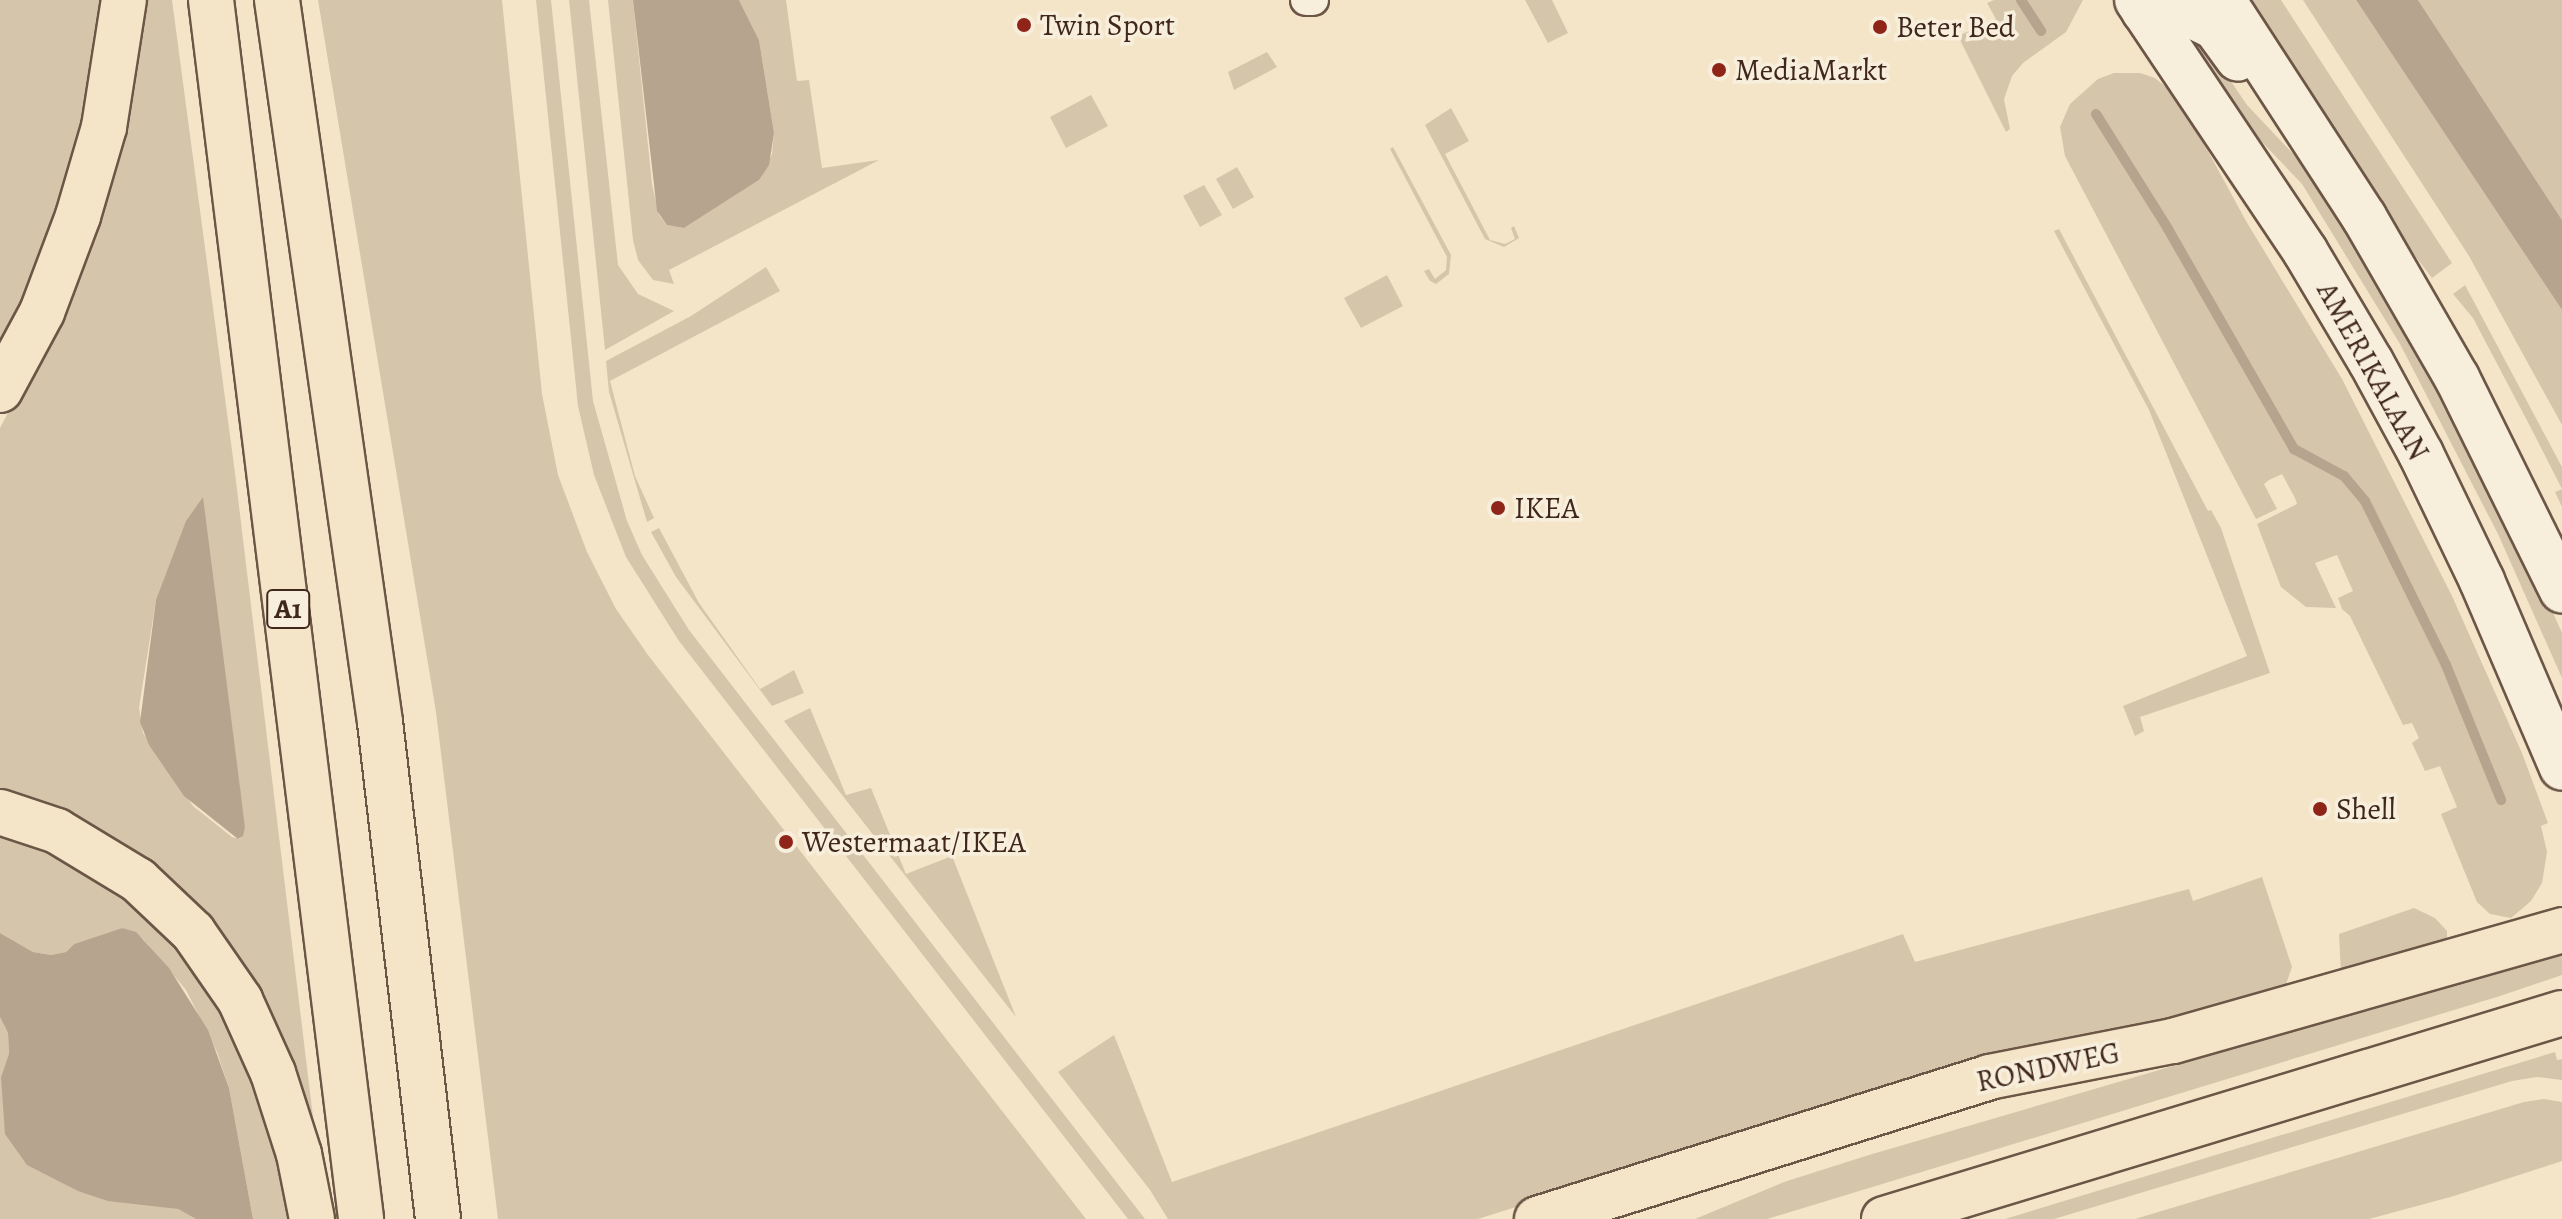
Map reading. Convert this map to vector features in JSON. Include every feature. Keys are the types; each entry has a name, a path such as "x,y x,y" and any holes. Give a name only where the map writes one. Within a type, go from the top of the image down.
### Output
{"main road":[{"path":"0,390 42,312 78,216 104,127 124,0"},
{"name":"A1","path":"211,0 361,1219"},
{"path":"277,0 380,722 438,1219"},
{"path":"2223,0 2332,166 2457,378 2562,590"},
{"path":"2141,5 2184,12 2215,27 2263,95 2332,166"},
{"name":"AMERIKALAAN","path":"2141,5 2305,251 2371,362 2421,454 2482,581 2562,768"},
{"path":"0,812 57,831 138,880 193,932 240,1000 273,1073 299,1154 312,1219"},
{"name":"RONDWEG","path":"1537,1219 1989,1077 2173,1041 2562,930"},
{"path":"1884,1219 2562,1013"}],"street":[{"path":"1306,0 1313,0"}],"shaded area":[{"path":"0,0 100,0 82,123 58,208 21,304 0,346"},
{"path":"140,0 172,0 235,473 317,1150 292,1067 65,812 0,790 0,428 57,320","holes":["156,600 240,792 245,827 240,839 232,837 193,806 143,733 139,708"]},
{"path":"318,0 502,0 542,394 558,475 587,552 616,609 648,655 1086,1219 498,1219 436,712"},
{"path":"536,0 551,0 593,401 627,521 642,555 689,630 1145,1219 1128,1219 679,641 626,557 594,475 578,406"},
{"path":"569,0 589,0 618,265 638,294 674,311 605,350"},
{"path":"608,0 633,0 652,184 659,215 667,225 684,228 759,180 772,154 774,133 759,40 739,0 786,0 797,81 809,80 822,168 879,160 669,270 674,284 653,280 638,260 633,240"},
{"path":"633,0 739,0 759,40 774,133 769,165 759,180 684,228 667,225 657,211"},
{"path":"1525,0 1552,0 1568,33 1548,43"},
{"path":"1994,0 2083,0 2066,32 2023,63 2012,76 2004,99 2010,129 2006,132 1958,36 1996,19 1987,3"},
{"path":"2245,0 2281,0 2452,263 2432,278 2389,222"},
{"path":"2303,0 2356,0 2562,310 2562,425 2469,256"},
{"path":"2356,0 2418,0 2562,220 2562,310"},
{"path":"2418,0 2562,0 2562,220"},
{"path":"2201,37 2247,105 2316,178 2336,204 2513,523 2562,633 2562,678 2498,534 2400,344 2302,184 2241,120 2189,41"},
{"path":"1267,52 1277,67 1234,90 1228,72"},
{"path":"2114,73 2140,73 2155,78 2179,98 2246,221 2342,379 2452,596 2522,753 2548,823 2541,826 2547,852 2542,883 2531,901 2511,918 2490,914 2477,902 2441,814 2457,807 2440,766 2425,771 2412,743 2419,738 2412,723 2403,725 2350,616 2342,609 2338,598 2353,591 2337,555 2315,563 2336,608 2306,607 2281,587 2257,524 2297,504 2295,498 2282,474 2269,480 2264,484 2277,509 2256,519 2065,156 2060,127 2070,104 2098,79"},
{"path":"1091,95 1108,126 1066,148 1050,117"},
{"path":"1451,108 1469,141 1445,154 1490,240 1505,244 1515,239 1511,228 1514,226 1519,238 1504,247 1485,239 1425,125"},
{"path":"1393,147 1451,255 1449,274 1436,284 1424,271 1429,269 1435,279 1446,270 1447,257 1390,149"},
{"path":"1237,167 1254,197 1233,209 1216,179"},
{"path":"1204,185 1222,215 1200,227 1183,196"},
{"path":"2059,229 2208,511 2211,510 2221,528 2270,673 2140,717 2144,731 2135,736 2123,706 2247,656 2149,410 2054,231"},
{"path":"766,267 780,291 610,381 635,476 654,518 647,522 609,392 606,361 691,316"},
{"path":"1387,275 1403,306 1361,328 1344,298"},
{"path":"2465,285 2562,467 2562,489 2473,318 2453,294"},
{"path":"2562,489 2562,507 2555,492"},
{"path":"203,497 245,827 243,836 238,839 184,796 149,745 140,722 156,600 186,521"},
{"path":"659,528 699,603 760,689 794,670 804,693 772,706 676,577 651,532"},
{"path":"810,708 846,795 871,788 906,874 952,856 1016,1017 784,721"},
{"path":"0,833 49,849 126,897 177,946 223,1010 255,1078 277,1156 288,1219 253,1219 229,1088 217,1052 186,990 143,939 122,928 74,944 66,952 51,955 33,952 0,933"},
{"path":"2262,877 2292,967 2285,987 2176,1022 1981,1060 1478,1219 1168,1219 1150,1190 1058,1072 1114,1035 1172,1182 1903,934 1915,962 2189,889 2193,901"},
{"path":"2414,908 2435,918 2447,931 2447,942 2341,972 2339,934"},
{"path":"122,928 136,932 169,968 208,1030 229,1088 253,1219 196,1219 178,1209 108,1201 78,1191 27,1165 5,1134 1,1077 9,1054 8,1033 0,1017 0,933 33,952 51,955 66,952 74,944"},
{"path":"2562,952 2562,975 2500,996 1767,1219 1695,1219 1784,1182 1869,1155"},
{"path":"0,1017 8,1033 9,1055 1,1077 153,1205 178,1209 196,1219 0,1219"},
{"path":"2555,1052 2557,1060 2562,1059 2562,1080 2537,1077 2512,1081 2054,1219 2005,1219"},
{"path":"2544,1099 2562,1102 2562,1161 2454,1196 2369,1219 2135,1219 2524,1102"}],"waterway":[{"path":"2021,0 2041,31"},
{"path":"2096,114 2168,229 2294,449 2344,476 2365,501 2446,665 2501,800"}],"place":[{"name":"Twin Sport","path":"1024,25"},
{"name":"Beter Bed","path":"1880,27"},
{"name":"MediaMarkt","path":"1719,70"},
{"name":"IKEA","path":"1498,508"},
{"name":"Shell","path":"2320,809"},
{"name":"Westermaat/IKEA","path":"786,842"}]}
